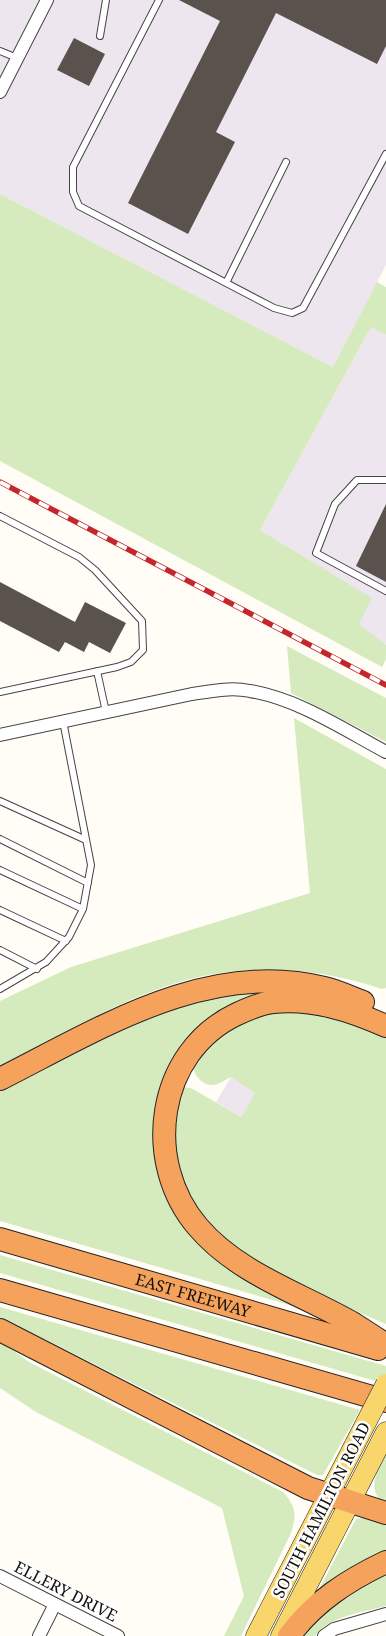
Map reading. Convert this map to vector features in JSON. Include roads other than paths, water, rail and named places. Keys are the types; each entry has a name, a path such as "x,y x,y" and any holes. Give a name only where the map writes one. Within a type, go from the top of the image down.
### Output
{"highway":[{"path":"0,1079 141,1008 201,988 262,981 294,982 324,988 386,1012"},
{"path":"386,1026 354,1012 319,1004 296,1002 271,1002 225,1020 203,1037 184,1060 164,1114 164,1145 168,1173 182,1201 197,1226 218,1246 241,1264 354,1324 386,1345"},
{"name":"EAST FREEWAY","path":"0,1239 386,1351"},
{"path":"0,1290 386,1401"},
{"path":"0,1330 308,1488 386,1512"},
{"path":"289,1636 303,1617 351,1578 386,1562"}],"main road":[{"name":"SOUTH HAMILTON ROAD","path":"256,1636 327,1494 386,1384"},
{"name":"SOUTH HAMILTON ROAD","path":"281,1636 386,1432"}],"street":[{"path":"0,92 47,0"},
{"path":"0,735 201,692 248,690 274,696 301,707 386,752"},
{"name":"ELLERY DRIVE","path":"0,1576 118,1636"},
{"path":"39,1636 55,1604"},
{"path":"324,1636 334,1629 386,1614"}],"lane":[{"path":"100,36 106,0"},
{"path":"159,0 73,167 74,192 79,206 274,308 292,313 303,308 386,154"},
{"path":"0,51 17,58"},
{"path":"226,283 286,162"},
{"path":"386,480 357,480 335,504 316,553 386,592"},
{"path":"0,516 79,557 95,570 142,621 143,650 131,662 0,692"},
{"path":"97,671 106,712"},
{"path":"0,989 46,962 66,941 83,909 91,865 63,721"},
{"path":"0,801 86,840"},
{"path":"0,838 88,883"},
{"path":"0,870 83,909"},
{"path":"0,910 66,941"},
{"path":"0,950 36,969"}],"railway":[{"path":"0,482 386,685"}]}
